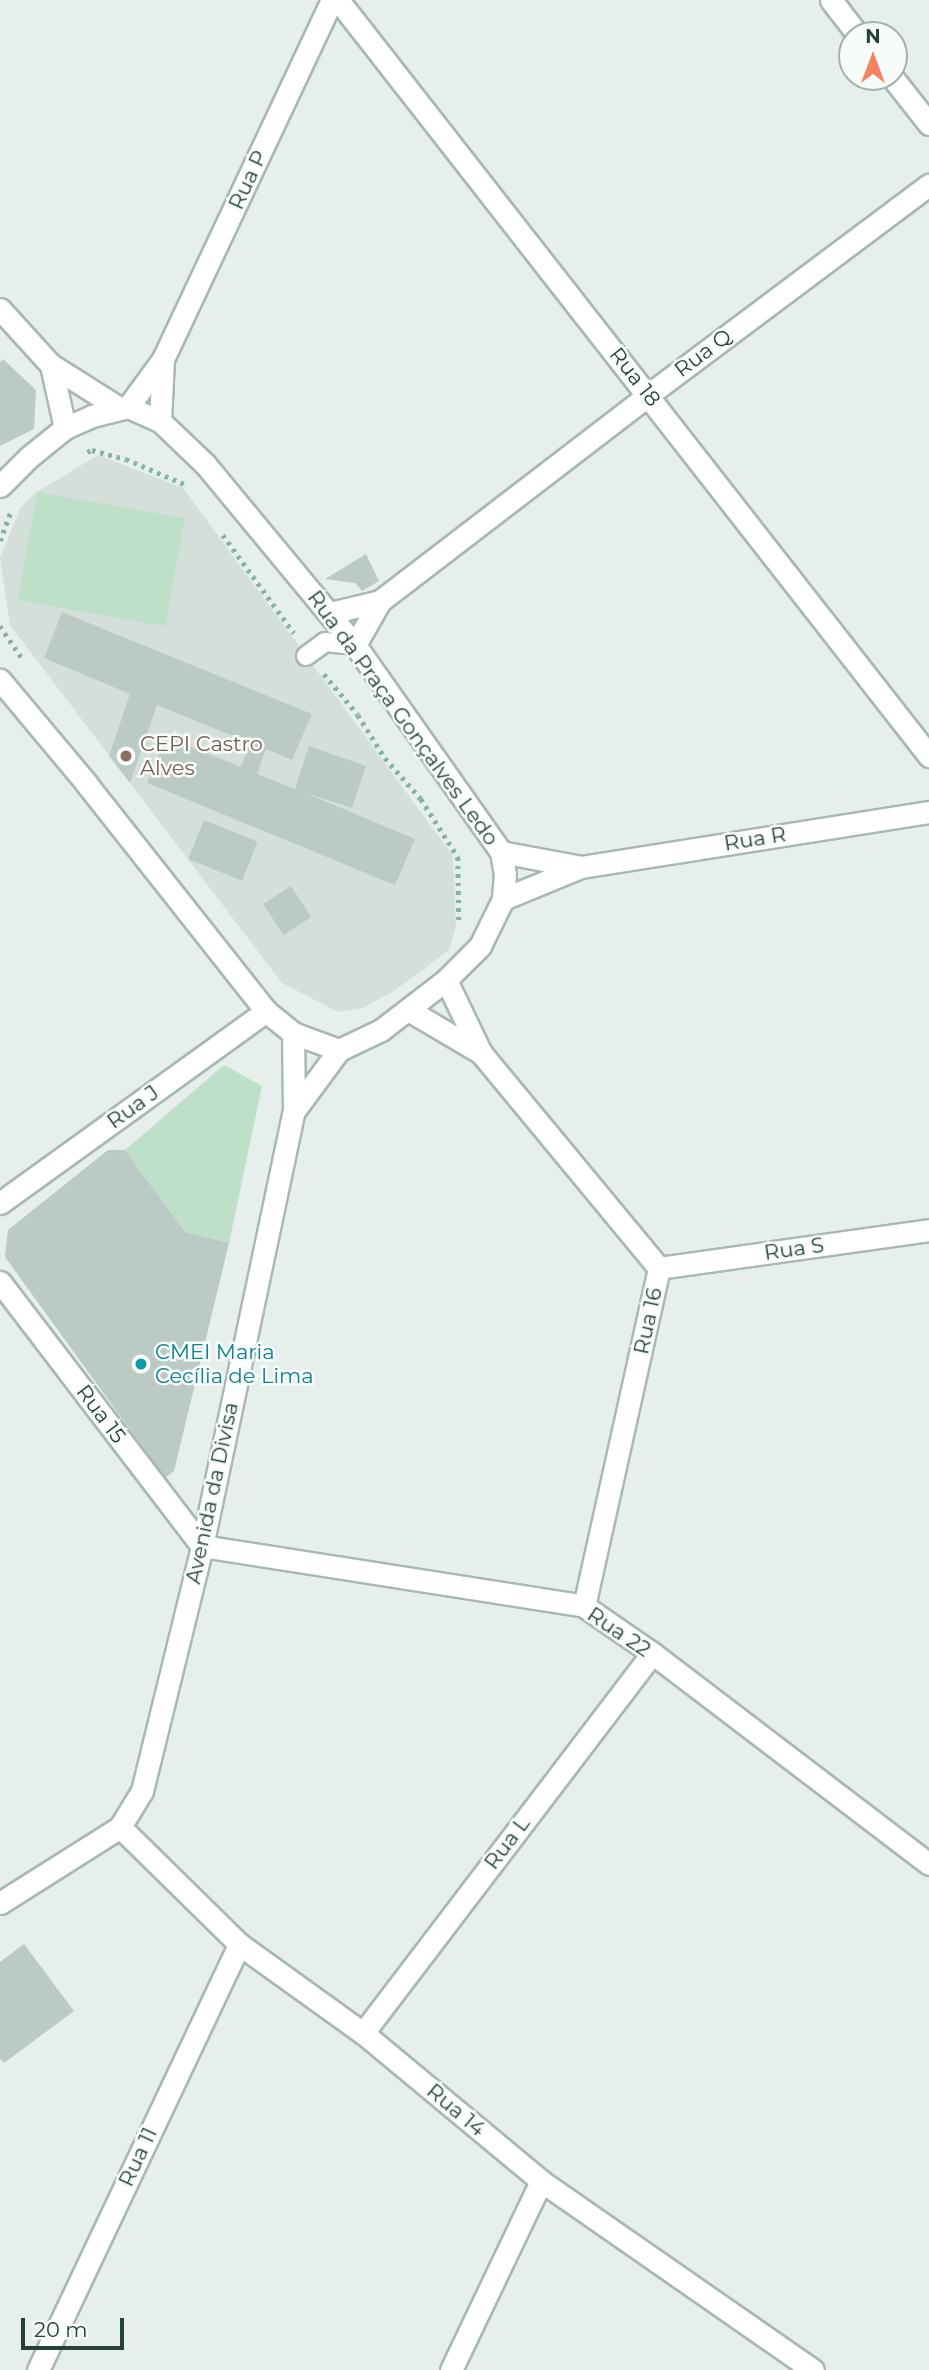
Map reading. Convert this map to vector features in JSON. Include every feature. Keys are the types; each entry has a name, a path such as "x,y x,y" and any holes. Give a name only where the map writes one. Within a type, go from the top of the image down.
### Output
{"street":[{"name":"Rua P","path":"123,407 163,359 332,0"},
{"name":"Rua 18","path":"338,0 929,756"},
{"path":"831,0 847,21"},
{"path":"903,91 929,124"},
{"name":"Rua Q","path":"355,645 380,601 648,394 929,185"},
{"path":"0,309 51,365 123,407"},
{"name":"Rua P","path":"160,421 163,359"},
{"path":"51,365 65,428"},
{"path":"0,486 29,457 65,428 123,407"},
{"name":"Rua da Praça Gonçalves Ledo","path":"123,407 160,421 205,464 355,645 501,852 505,874 503,899 480,946 410,1011 381,1030 339,1051"},
{"name":"Rua Q","path":"330,613 380,601"},
{"path":"0,680 87,784 266,1011 293,1033 339,1051"},
{"name":"Rua R","path":"503,899 581,867 929,812"},
{"name":"Rua R","path":"501,852 581,867"},
{"name":"Rua 16","path":"446,980 481,1053 659,1268 584,1606"},
{"name":"Rua J","path":"0,1203 266,1011"},
{"name":"Rua 16","path":"410,1011 481,1053"},
{"name":"Avenida da Divisa","path":"120,1827 142,1791 202,1546 294,1111 293,1033"},
{"name":"Avenida da Divisa","path":"294,1111 339,1051"},
{"name":"Rua S","path":"659,1268 929,1230"},
{"name":"Rua 15","path":"0,1282 202,1546"},
{"name":"Rua 22","path":"202,1546 584,1606 652,1653 929,1864"},
{"name":"Rua L","path":"363,2033 652,1653"},
{"path":"1,1901 120,1827"},
{"name":"Rua 14","path":"120,1827 239,1944 363,2033 541,2181 813,2370"},
{"name":"Rua 11","path":"38,2370 239,1944"},
{"path":"451,2370 541,2181"}],"lane":[{"path":"308,655 325,642 330,613"},
{"path":"325,642 355,645"}],"path":[{"path":"82,454 92,450 126,460 187,485"},
{"path":"0,541 9,515 16,505"},
{"path":"217,526 308,655 358,715 386,758 421,799 458,857 461,880 459,935"},
{"path":"0,626 29,668"}],"shaded area":[{"path":"98,455 183,488 453,856 456,927 449,950 394,991 363,1008 338,1012 282,983 10,625 0,558 21,507 37,492"}],"green space":[{"path":"37,492 185,518 166,626 18,600"},
{"path":"224,1065 262,1086 229,1243 185,1232 125,1150"}],"building":[{"path":"3,359 36,390 34,429 0,446 0,362"},
{"path":"366,554 379,581 362,591 355,583 325,579"},
{"path":"62,612 312,714 292,760 266,749 257,774 295,789 309,746 366,766 352,808 303,792 415,839 395,885 147,783 166,737 241,767 250,743 157,705 130,783 109,756 130,694 44,658"},
{"path":"204,820 258,842 242,881 188,859"},
{"path":"291,886 311,917 283,935 263,904"},
{"name":"CMEI Maria Cecília de Lima","path":"108,1150 125,1150 185,1232 229,1243 174,1471 165,1478 5,1257 8,1230"},
{"path":"24,1944 74,2011 4,2063 0,2059 0,1962"}],"place":[{"name":"CEPI Castro Alves","path":"126,756"},
{"name":"CMEI Maria Cecília de Lima","path":"141,1364"}]}
